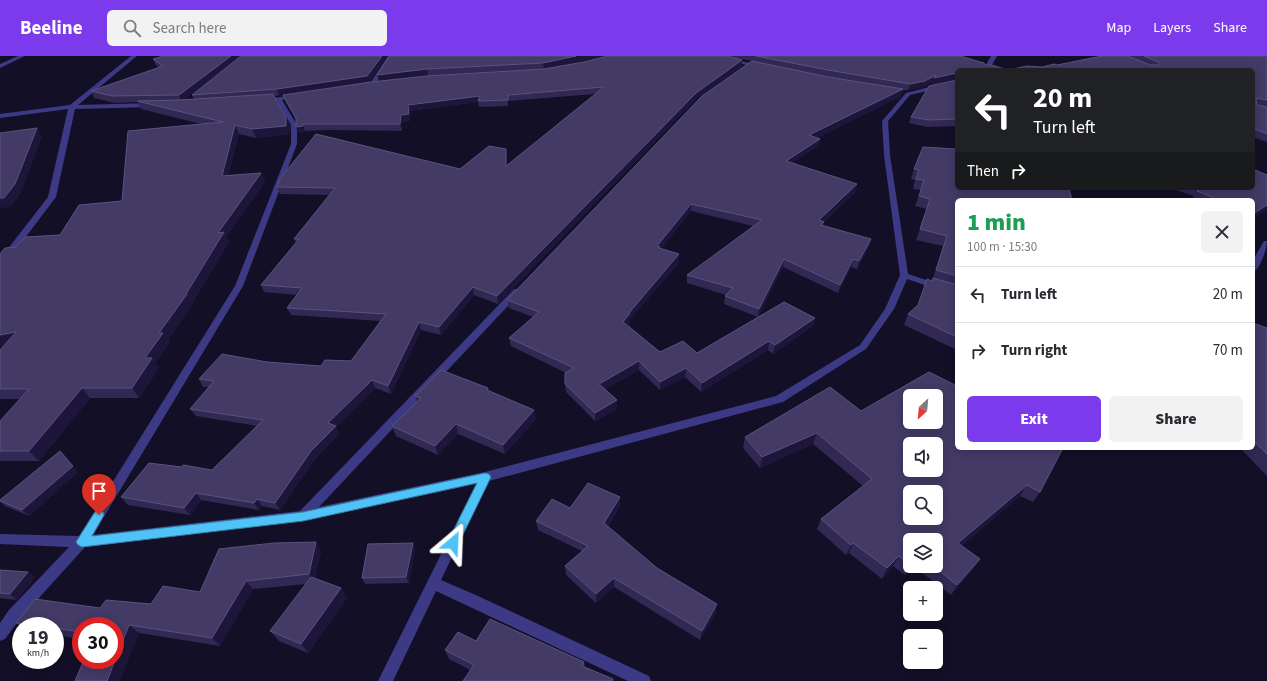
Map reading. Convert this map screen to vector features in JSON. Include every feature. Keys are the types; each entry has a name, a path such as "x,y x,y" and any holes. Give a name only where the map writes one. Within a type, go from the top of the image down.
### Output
{"street":[{"path":"0,66 22,56"},
{"path":"0,265 52,197 72,107 134,56"},
{"path":"372,85 391,56"},
{"path":"711,56 765,68"},
{"path":"987,68 994,56"},
{"path":"737,73 750,64"},
{"path":"0,539 82,542 303,516 485,477 779,399 863,347 889,309 904,275 888,155 886,121 904,93 955,82"},
{"path":"365,86 379,84"},
{"path":"257,100 308,95"},
{"path":"0,634 14,615 82,542 238,286 294,144 294,126 279,99"},
{"path":"0,116 72,107 159,105"},
{"path":"1255,264 1261,251 1267,243"},
{"path":"904,275 955,292"},
{"path":"303,516 523,285"},
{"path":"385,681 485,477"},
{"path":"433,583 473,600 644,681"}],"building":[{"path":"164,56 231,56 179,95 112,96 91,91 163,66 153,59"},
{"path":"241,56 382,56 367,76 277,89 192,95"},
{"path":"390,56 576,56 543,63 427,69 377,75"},
{"path":"608,56 727,56 742,60 696,93 497,296 473,287 439,327 419,322 388,386 372,380 328,423 336,426 311,451 275,503 257,499 254,503 196,493 184,508 121,497 149,463 182,467 183,465 212,470 263,420 190,409 214,381 199,379 222,354 267,362 321,366 325,360 351,361 386,314 287,308 302,288 261,285 299,239 294,239 335,188 277,187 279,180 316,134 460,169 489,146 506,149 506,166 604,87 508,95 508,100 478,101 480,96 408,105 409,114 401,115 400,124 303,124 303,126 296,127 296,118 283,95 371,82 427,76 544,69"},
{"path":"756,56 960,56 984,63 985,65 992,65 1002,68 955,68 955,73 934,78 936,75 925,81 910,84"},
{"path":"1102,56 1128,56 1150,65 1159,65 1160,63 1144,56 1267,56 1267,100 1257,98 1256,100 1257,105 1267,107 1267,134 1255,129 1255,68 1018,68 1027,66 1042,67 1054,64 1057,65"},
{"path":"752,61 828,77 903,89 809,135 820,139 786,161 857,184 819,220 824,222 821,225 871,239 859,261 853,259 840,285 784,259 759,309 725,296 733,288 687,275 762,220 691,204 657,246 679,254 623,322 660,352 683,341 697,353 784,302 815,318 775,345 769,341 702,383 686,368 660,382 639,361 599,384 617,400 595,413 565,384 565,373 574,368 509,338 539,312 507,300 702,96"},
{"path":"955,80 955,119 929,120 911,117 929,86"},
{"path":"273,94 286,117 286,126 252,129 235,125 222,176 261,173 218,233 224,232 187,294 159,333 163,333 145,358 152,358 132,388 82,388 29,451 0,451 0,421 29,389 0,389 0,350 16,332 0,335 0,254 5,248 16,247 25,237 60,235 79,205 122,201 128,131 223,122 137,101"},
{"path":"37,128 15,184 4,198 0,198 0,133"},
{"path":"923,147 955,149 955,190 1070,190 1072,198 955,198 955,275 936,270 947,236 920,229 930,199 919,196 924,180 916,179 919,170 914,169"},
{"path":"1255,170 1267,175 1267,205 1255,213 1255,198 1214,198 1197,191 1255,190"},
{"path":"933,278 955,284 955,336 908,314 918,305 927,279 932,281"},
{"path":"1255,324 1267,328 1267,454 1255,442"},
{"path":"441,370 488,388 487,390 534,410 503,445 456,424 435,446 392,426 421,398 415,396"},
{"path":"929,372 955,385 955,450 1062,450 1040,492 1027,485 958,543 980,559 957,585 942,573 943,533 903,533 903,559 899,556 887,568 853,543 851,545 821,519 872,479 817,433 762,457 745,437 830,387 861,411"},
{"path":"60,451 73,466 22,510 0,501 0,500"},
{"path":"588,483 620,497 604,523 657,568 717,604 702,631 614,578 596,594 565,566 588,546 536,521 552,499 570,508"},
{"path":"316,542 309,574 246,581 212,638 129,625 124,638 124,617 72,617 72,631 64,629 64,617 21,617 35,599 100,608 106,600 151,604 163,586 200,592 219,549 274,543"},
{"path":"413,543 406,577 362,578 368,544"},
{"path":"0,570 28,572 10,594 0,593"},
{"path":"311,577 341,588 301,644 270,631"},
{"path":"490,619 584,662 582,666 613,679 612,681 463,681 474,665 445,650 458,632 476,641"},
{"path":"80,669 112,669 107,681 75,681"}],"route":[{"path":"99,515 82,542 303,516 485,477 453,543"}]}
